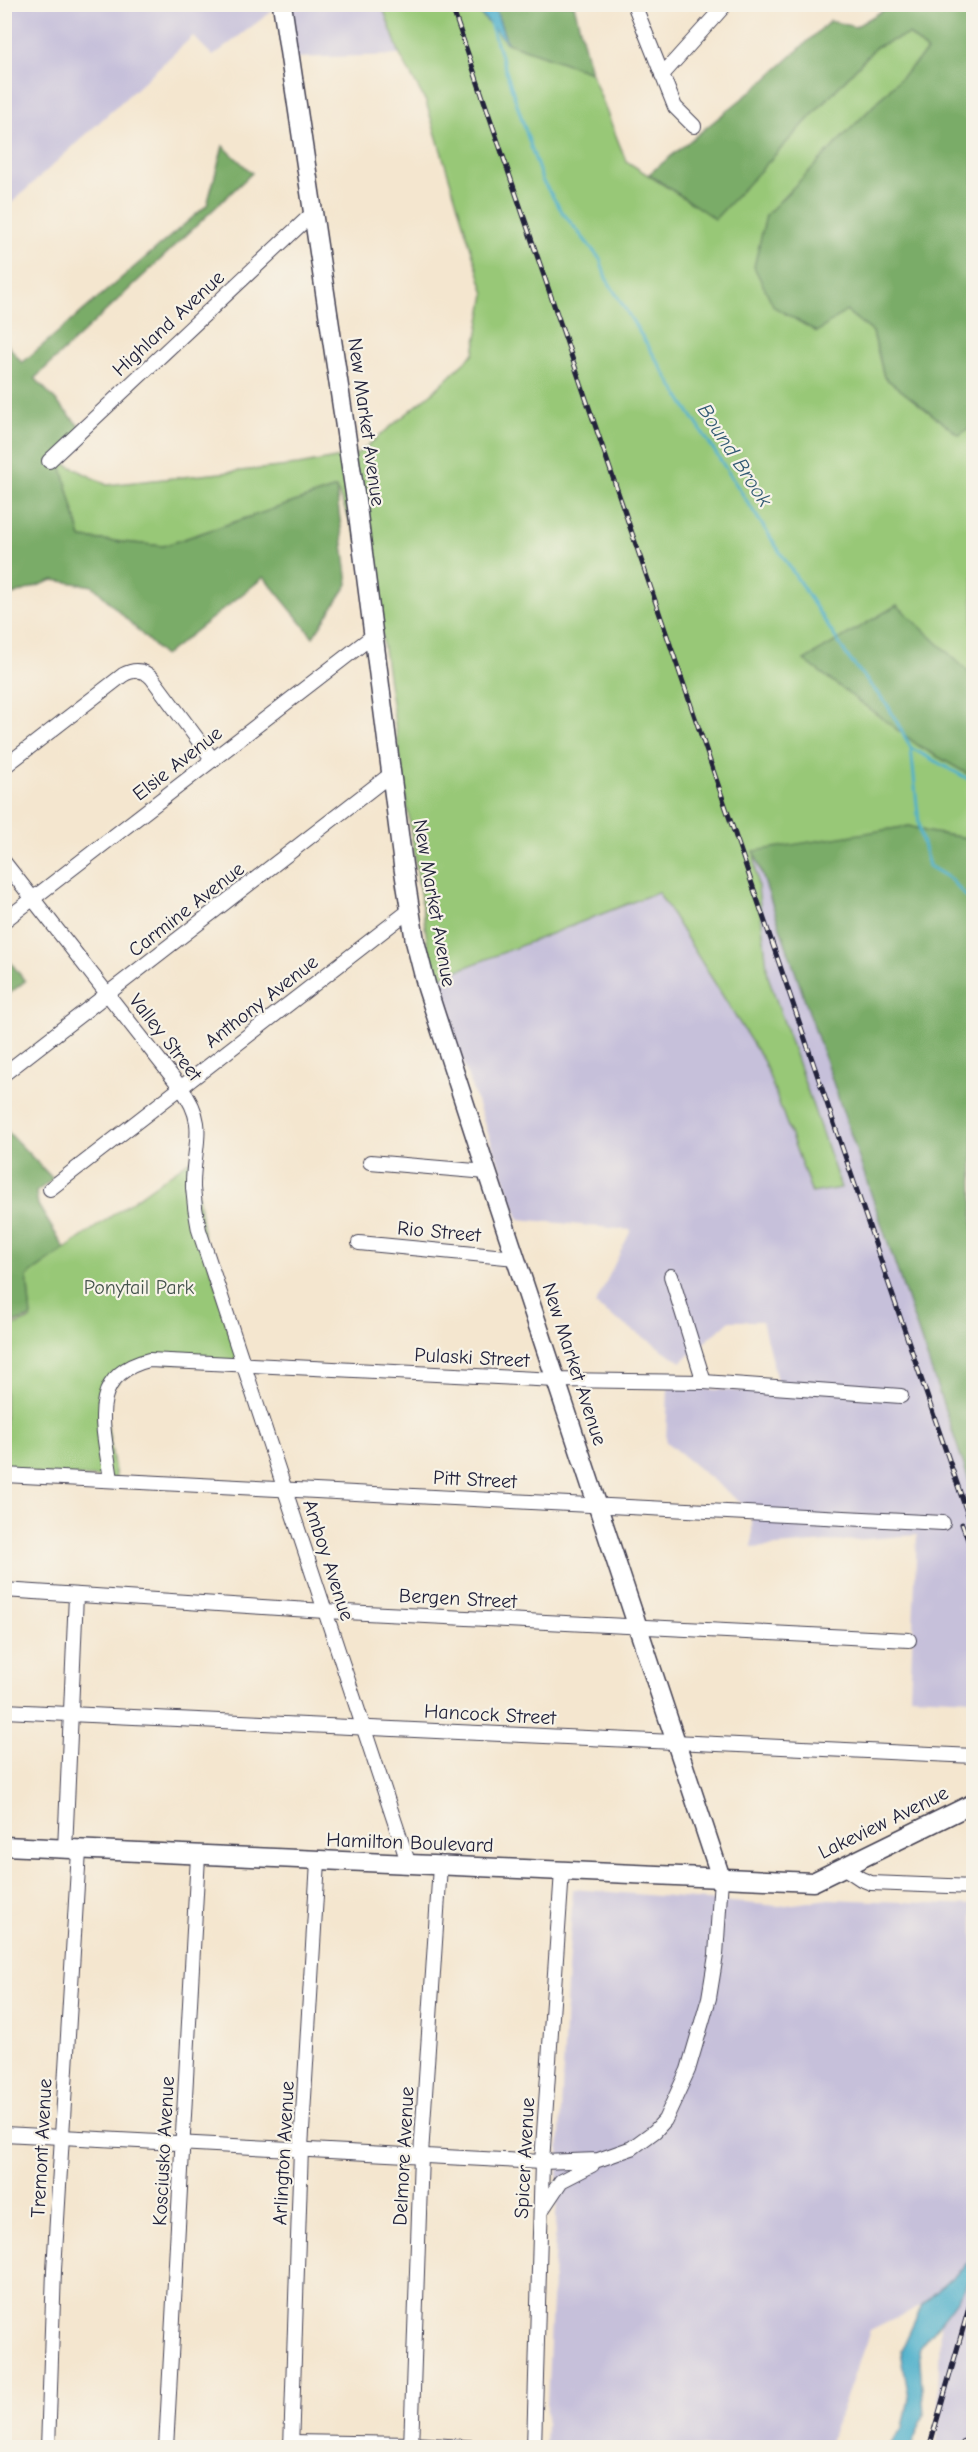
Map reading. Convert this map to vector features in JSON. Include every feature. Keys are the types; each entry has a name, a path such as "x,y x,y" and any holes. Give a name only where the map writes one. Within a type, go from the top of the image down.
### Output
{"main road":[{"name":"New Market Avenue","path":"282,4 374,635 410,910 427,988 721,1878"},
{"name":"Lakeview Avenue","path":"813,1882 974,1803"},
{"name":"Hamilton Boulevard","path":"4,1846 813,1882"}],"street":[{"path":"634,4 675,107 694,126"},
{"path":"662,75 726,4"},
{"name":"Highland Avenue","path":"49,461 313,213"},
{"name":"Elsie Avenue","path":"4,921 374,635"},
{"path":"4,767 128,672 141,671 147,673 155,682 213,760"},
{"name":"Carmine Avenue","path":"4,1074 391,774"},
{"name":"Valley Street","path":"4,862 194,1107 199,1131 194,1198 199,1230 212,1267"},
{"name":"Anthony Avenue","path":"50,1190 410,910"},
{"path":"370,1162 487,1172"},
{"name":"Rio Street","path":"359,1243 516,1258"},
{"name":"Amboy Avenue","path":"212,1267 409,1865"},
{"path":"671,1276 704,1382"},
{"name":"Pulaski Street","path":"111,1480 102,1416 105,1394 110,1384 125,1369 149,1360 556,1380 704,1382 901,1396"},
{"name":"Pitt Street","path":"4,1474 943,1523"},
{"name":"Bergen Street","path":"4,1590 325,1611 909,1640"},
{"name":"Tremont Avenue","path":"48,2448 72,1850 72,1715 76,1595"},
{"name":"Hancock Street","path":"4,1711 974,1756"},
{"name":"Kosciusko Avenue","path":"166,2448 198,1856"},
{"name":"Arlington Avenue","path":"291,2445 302,2148 318,1861"},
{"name":"Delmore Avenue","path":"411,2446 421,2155 440,1866"},
{"path":"843,1867 861,1880 871,1883 974,1887"},
{"name":"Spicer Avenue","path":"534,2448 542,2162 562,1871"},
{"path":"4,2134 542,2162 598,2160 632,2148 665,2120 688,2070 714,1977 721,1878"},
{"path":"541,2213 552,2192 561,2181 571,2174 589,2168 598,2160"},
{"path":"291,2445 483,2448"}],"shaded area":[{"path":"5,5 280,5 213,56 193,36 5,209"},
{"path":"284,5 382,5 400,55 291,58"},
{"path":"754,851 973,1492 973,1699 910,1696 917,1535 752,1548 752,1512 666,1442 668,1387 780,1393 762,1321 730,1321 681,1362 595,1305 631,1230 519,1219 433,980 658,891 764,1062 812,1193 841,1188 768,976"},
{"path":"573,1889 780,1906 829,1899 973,1905 973,2447 937,2447 940,2323 922,2305 870,2331 828,2447 545,2448"}],"green space":[{"path":"894,4 971,4 973,6 974,425 959,435 884,377 873,332 846,311 817,332 774,307 754,267 766,215 927,51 909,34 876,47 715,219 649,174 765,80 830,21 855,27"},
{"path":"382,5 472,5 507,43 591,72 626,161 715,218 876,47 909,34 927,51 767,215 846,311 873,332 884,377 959,435 973,425 973,676 897,606 919,746 973,777 973,839 928,832 909,826 754,852 768,976 841,1188 812,1193 764,1062 658,892 433,980 373,575 336,488 163,546 81,538 60,461 107,485 298,465 357,454 432,393 474,353 485,294 426,102 400,55"},
{"path":"494,5 574,5 591,72 507,43"},
{"path":"223,146 252,173 35,378 81,428 60,461 81,538 163,546 336,488 348,584 313,637 264,577 164,656 93,586 53,580 5,598 4,340 22,363 207,205"},
{"path":"897,605 973,676 973,777 919,746 804,660"},
{"path":"909,826 928,832 973,839 973,1492 754,851"},
{"path":"5,955 25,981 5,997"},
{"path":"6,1130 53,1179 36,1192 38,1205 65,1249 27,1276 31,1317 5,1326"},
{"name":"Ponytail Park","path":"193,1158 206,1254 243,1364 137,1362 103,1398 116,1478 5,1473 5,1329 31,1319 27,1276"}],"water":[{"path":"472,5 494,5 507,43"},
{"path":"973,2258 968,2282 961,2294 919,2348 924,2415 911,2447 887,2447 903,2428 909,2398 901,2351 922,2305"}],"waterway":[{"name":"Bound Brook","path":"490,23 542,180 563,213 600,259 606,278 682,401 850,660 888,706 911,748 920,833 929,866 949,878 974,905"},
{"path":"911,748 968,779 974,779"}],"railway":[{"path":"451,4 974,1533"},
{"path":"962,1524 974,1556"},
{"path":"929,2448 974,2290"},
{"path":"959,2448 974,2429"}]}
